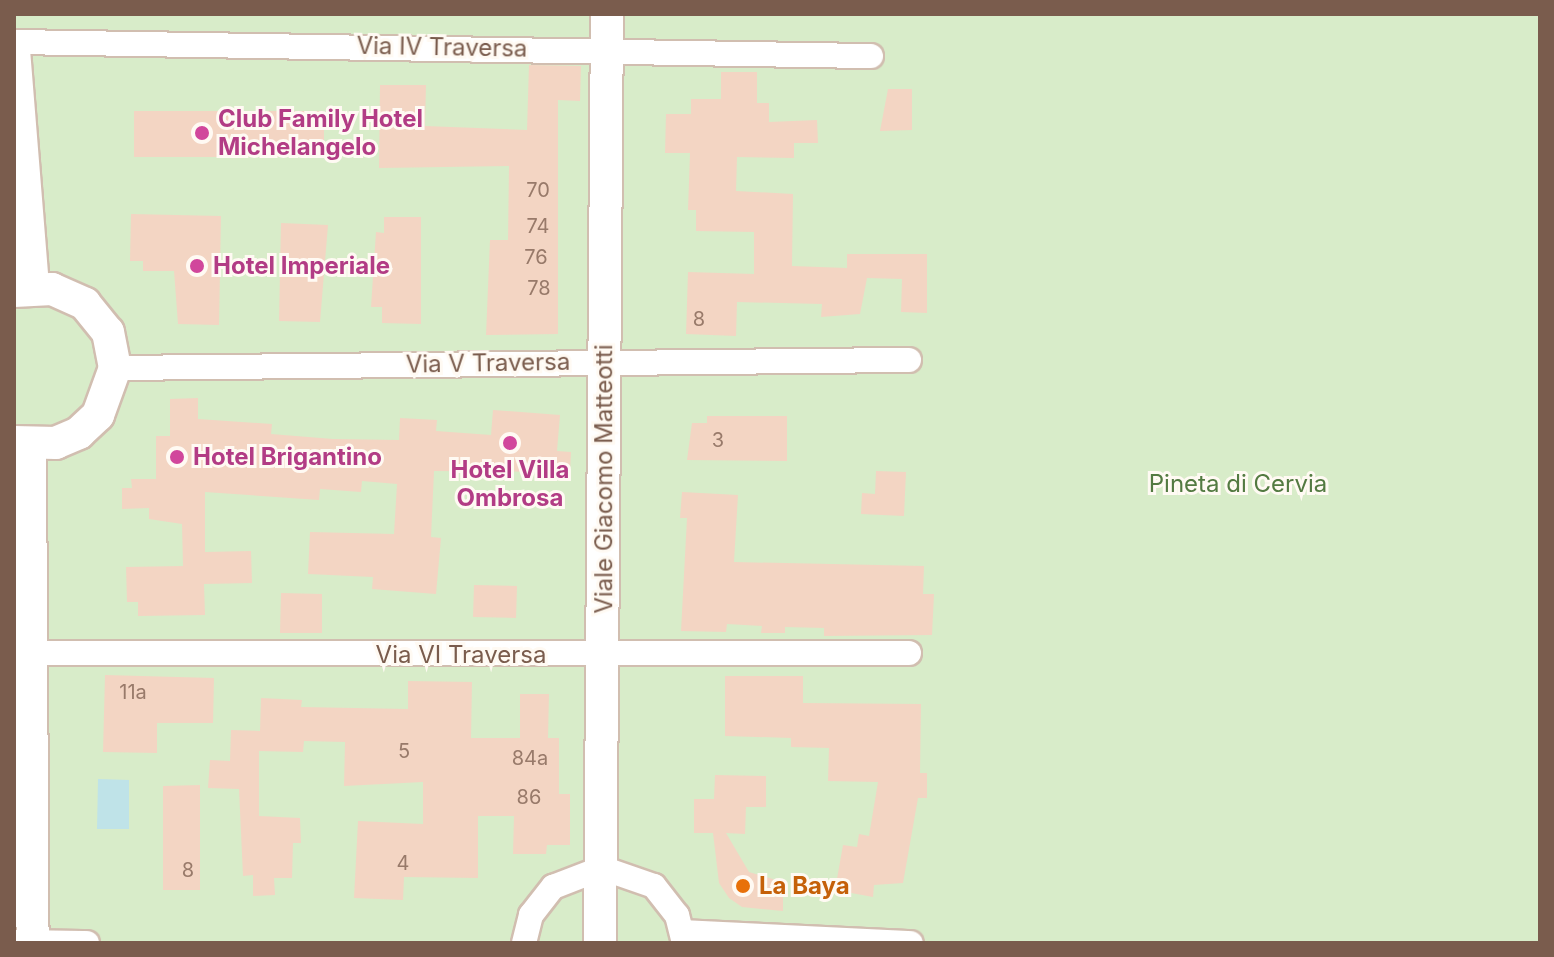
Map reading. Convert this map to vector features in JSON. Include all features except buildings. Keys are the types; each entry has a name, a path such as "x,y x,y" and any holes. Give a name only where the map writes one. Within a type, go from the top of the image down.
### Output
{"street":[{"name":"Viale Giacomo Matteotti","path":"600,943 607,14"},
{"name":"Via IV Traversa","path":"14,42 606,49 871,56"},
{"path":"14,50 24,289 85,304 108,332 115,368 111,393 89,424 56,443 22,444 22,653 33,943"},
{"name":"Via V Traversa","path":"115,368 909,360"},
{"name":"Via VI Traversa","path":"22,653 603,656 909,653"},
{"path":"524,943 531,915 553,887 602,868 654,886 683,938 911,943"},
{"path":"14,942 87,943"}],"green space":[{"name":"Pineta di Cervia","path":"14,14 1540,14 1540,943 14,943"}],"water":[{"path":"98,779 129,780 129,829 97,829"}],"place":[{"name":"Club Family Hotel Michelangelo","path":"202,133"},
{"name":"Hotel Imperiale","path":"197,266"},
{"name":"Hotel Villa Ombrosa","path":"510,443"},
{"name":"Hotel Brigantino","path":"177,457"},
{"name":"La Baya","path":"743,886"}]}
